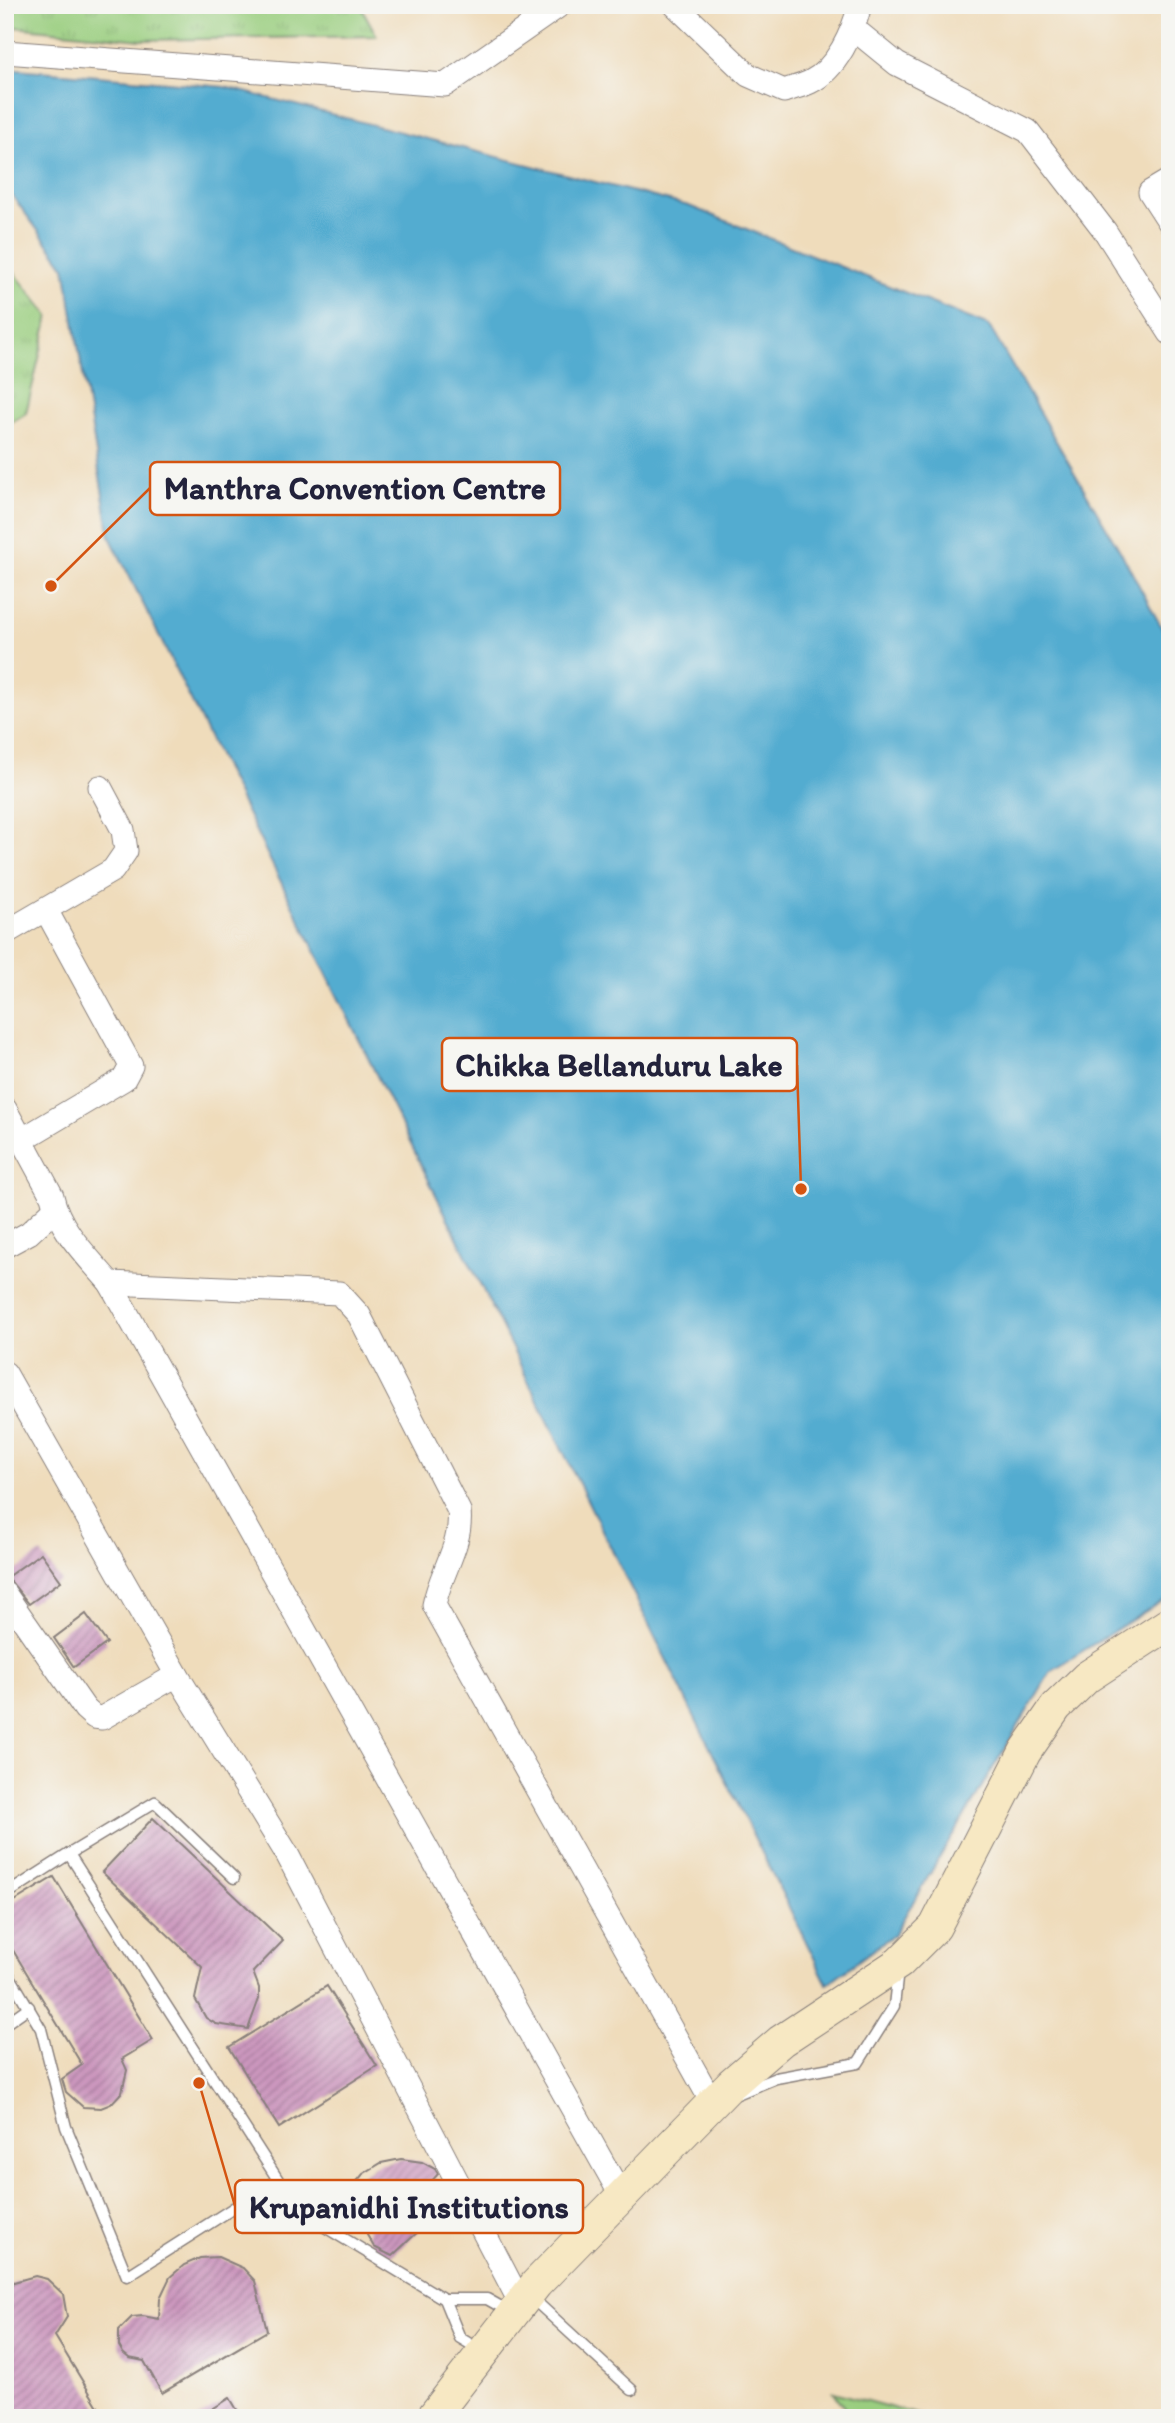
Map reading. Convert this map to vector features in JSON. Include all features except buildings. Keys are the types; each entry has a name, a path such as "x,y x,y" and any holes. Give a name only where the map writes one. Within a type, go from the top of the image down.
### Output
{"main road":[{"path":"432,2418 521,2304 713,2104 781,2041 899,1964 936,1927 1026,1752 1056,1707 1087,1676 1170,1623"}],"street":[{"path":"5,52 445,85 560,5"},
{"path":"675,5 748,75 784,90 812,82 835,59 854,29 860,5"},
{"path":"854,29 897,64 1028,131 1105,231 1170,333"},
{"path":"1170,180 1150,192 1170,223"},
{"path":"5,933 113,870 126,851 122,830 100,786"},
{"path":"23,1139 124,1079 131,1066 46,909"},
{"path":"5,1109 52,1196 55,1209 75,1243 110,1283 622,2197"},
{"path":"5,1246 29,1233 55,1209"},
{"path":"110,1283 339,1293 359,1315 459,1511 456,1544 438,1584 434,1605 713,2104"},
{"path":"5,1373 177,1675 287,1854 521,2304"},
{"path":"5,1594 85,1709 94,1717 102,1718 177,1675"}],"lane":[{"path":"5,1895 155,1802 234,1878"},
{"path":"69,1853 280,2183 290,2188 320,2224 444,2299 488,2299 521,2304 632,2390"},
{"path":"713,2104 776,2078 858,2063 894,2006 899,1964"},
{"path":"5,1968 41,2028 66,2127 127,2276 271,2184 280,2183"},
{"path":"5,2024 29,2007"},
{"path":"444,2299 460,2338 484,2352"}],"green space":[{"path":"5,5 360,5 377,36 141,40 5,26"},
{"path":"5,261 49,316 26,413 5,426"},
{"path":"834,2392 930,2418 851,2418"}],"water":[{"path":"5,68 225,87 689,206 989,326 1123,556 1170,643 1170,1596 1051,1671 894,1934 827,1984 110,537 65,267 5,186"}],"place":[{"name":"Manthra Convention Centre","path":"51,586"},
{"name":"Chikka Bellanduru Lake","path":"801,1189"},
{"name":"Krupanidhi Institutions","path":"199,2083"}]}
